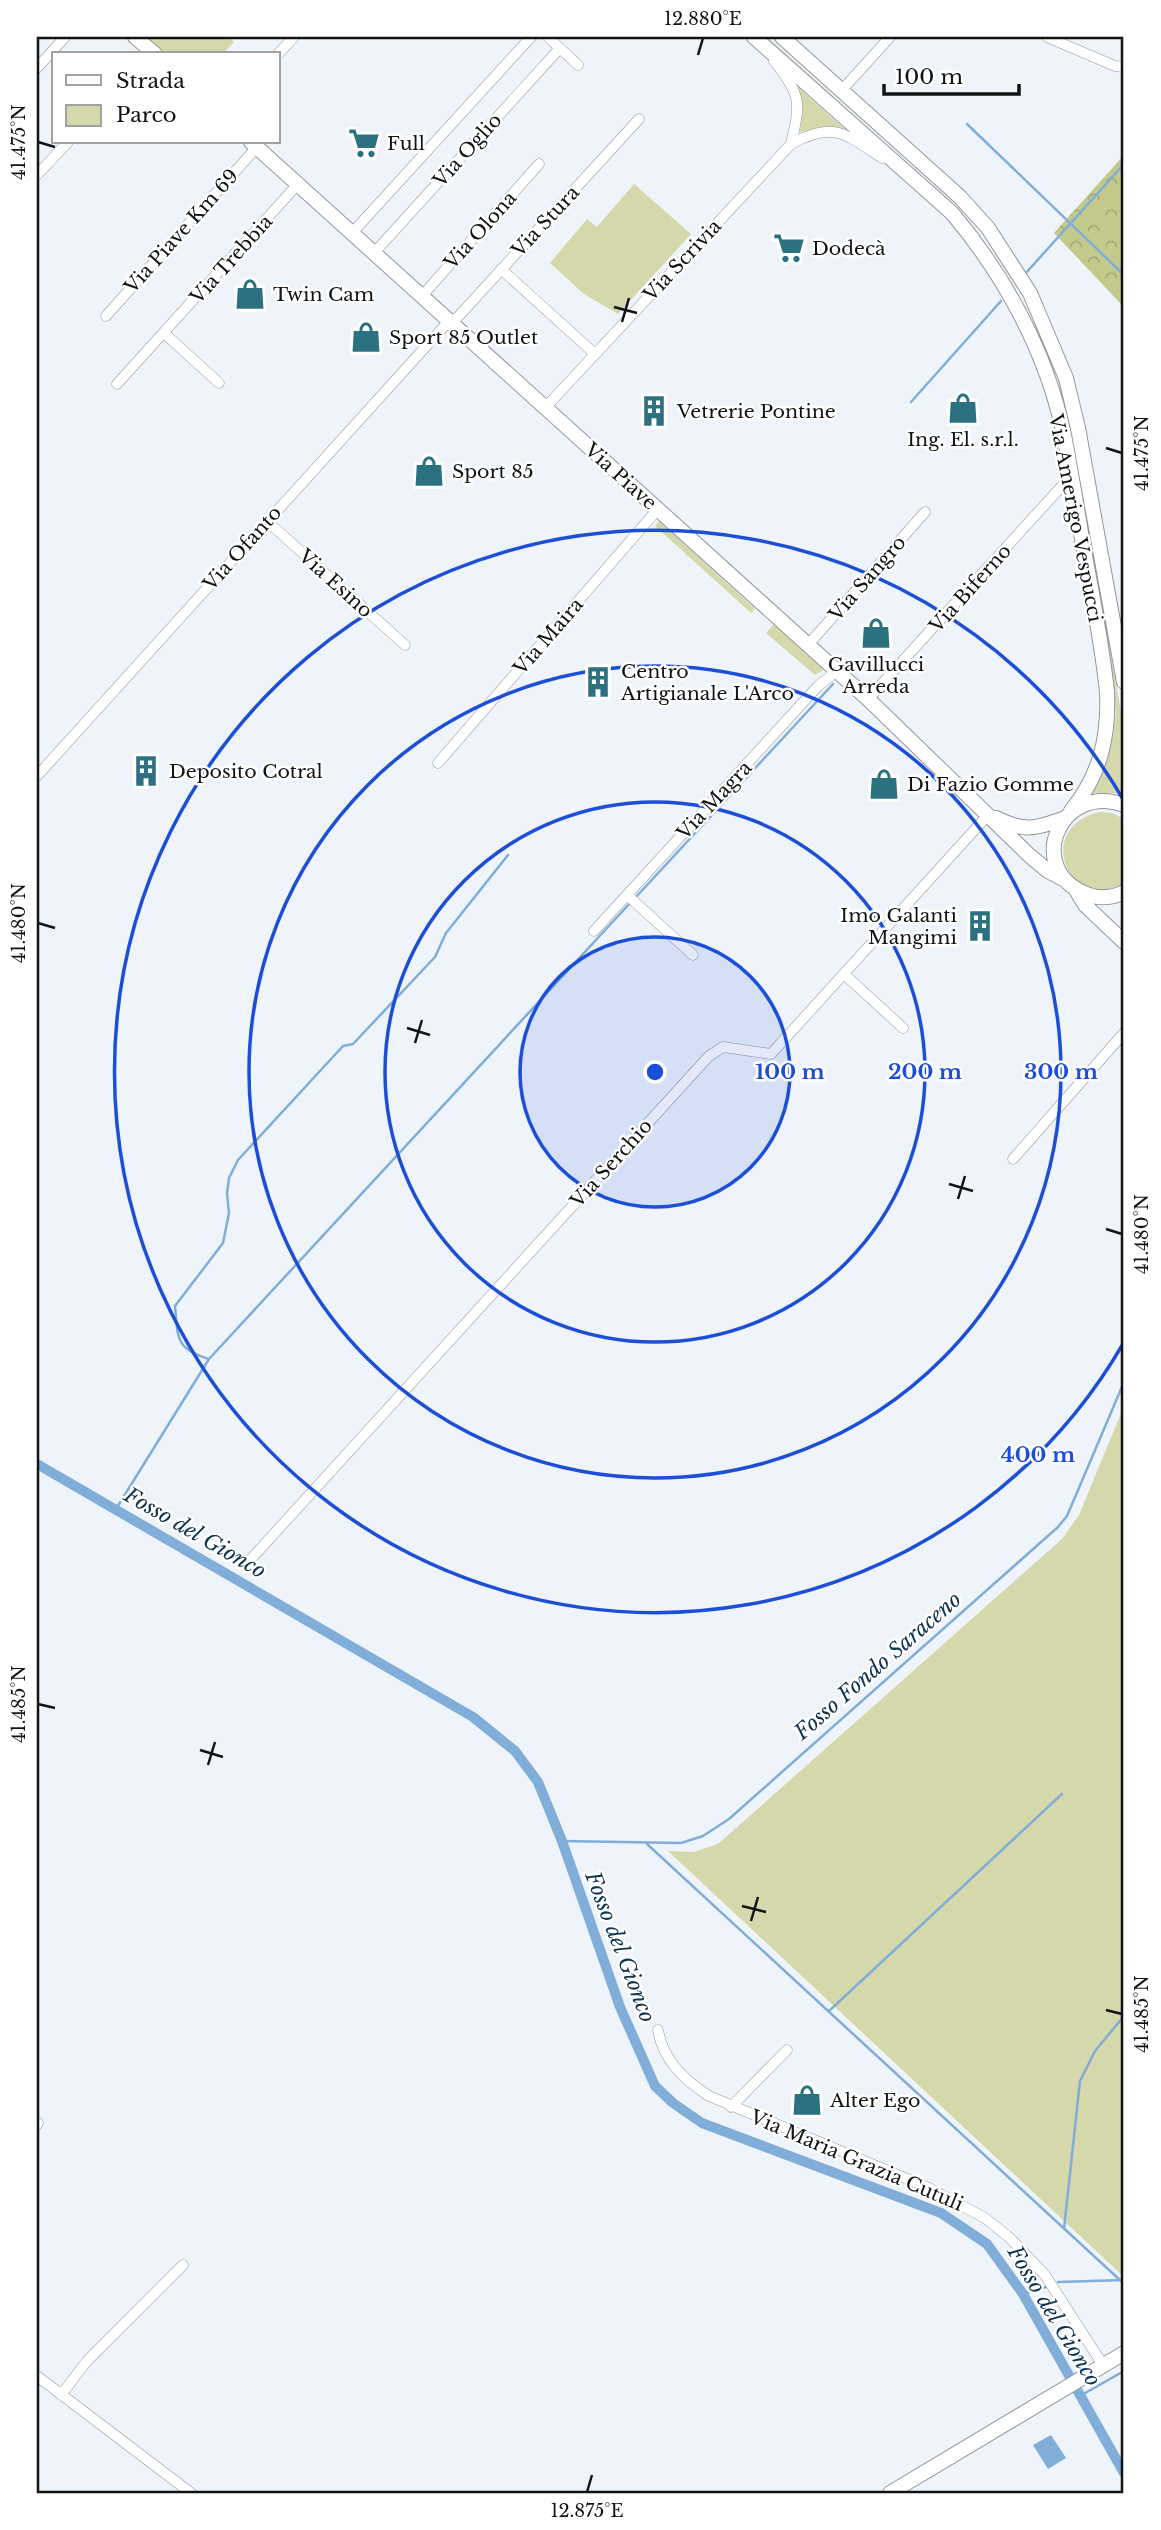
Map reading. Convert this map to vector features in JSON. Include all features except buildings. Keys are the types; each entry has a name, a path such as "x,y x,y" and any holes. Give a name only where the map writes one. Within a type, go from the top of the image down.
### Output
{"street":[{"path":"37,68 65,37"},
{"path":"135,37 151,52"},
{"path":"280,52 294,37"},
{"path":"352,233 531,37"},
{"path":"548,37 578,65"},
{"name":"Via Amerigo Vespucci","path":"782,37 960,197 988,228 1030,293 1066,378 1078,428 1124,682"},
{"path":"842,90 890,37"},
{"path":"1047,37 1115,66 1124,67"},
{"path":"756,39 784,74 797,100 798,112 791,144"},
{"name":"Via Amerigo Vespucci","path":"756,39 909,173 951,213 978,244 1022,319 1046,374 1063,432 1103,662 1108,714 1107,735 1099,765 1089,787 1058,829 1054,856 1070,884"},
{"name":"Via Oglio","path":"374,253 560,48"},
{"name":"Via Stura","path":"449,321 457,318 639,119"},
{"name":"Via Scrivia","path":"545,408 791,144 811,133 839,132 909,173"},
{"path":"37,175 66,144"},
{"name":"Via Piave","path":"254,144 868,699 1030,856 1070,884 1085,905 1124,943"},
{"name":"Via Piave Km 69","path":"106,316 254,144"},
{"name":"Via Olona","path":"422,296 539,164"},
{"name":"Via Trebbia","path":"117,384 298,184"},
{"path":"501,269 595,354"},
{"name":"Via Ofanto","path":"37,776 449,321"},
{"path":"164,333 219,383"},
{"name":"Via Biferno","path":"868,699 1071,476"},
{"name":"Via Maira","path":"439,762 657,509"},
{"name":"Via Sangro","path":"808,645 925,512"},
{"name":"Via Esino","path":"267,520 405,645"},
{"name":"Via Magra","path":"594,931 818,686 837,671"},
{"name":"Via Piave","path":"989,814 1022,828 1034,828 1098,800 1124,805"},
{"name":"Via Serchio","path":"252,1558 709,1056 723,1047 771,1054 989,814"},
{"path":"1070,884 1089,896 1105,898 1124,892"},
{"path":"626,895 693,955"},
{"path":"844,974 903,1027"},
{"path":"1013,1159 1124,1033"},
{"name":"Via Maria Grazia Cutuli","path":"658,2030 665,2053 680,2074 700,2090 731,2106 929,2188 993,2223 1050,2282 1103,2365"},
{"path":"731,2106 787,2050"},
{"path":"61,2395 87,2361 183,2265"},
{"path":"890,2493 1124,2353"},
{"path":"37,2376 191,2493"}],"green space":[{"path":"143,37 228,37 234,42 225,52 161,52"},
{"path":"761,37 767,37 781,49 949,205 996,261 1021,300 1039,336 1061,394 1072,434 1124,729 1124,796 1115,793 1092,793 1111,747 1116,713 1070,442 990,258"},
{"path":"793,83 850,134 829,127 800,132 802,106"},
{"path":"1124,155 1124,300 1121,304 1054,233"},
{"path":"634,184 691,234 618,314 584,294 550,263 587,219 597,227"},
{"path":"659,521 755,609 751,613 655,526"},
{"path":"774,624 825,669 815,675 766,633"},
{"path":"1099,812 1112,813 1124,819 1124,884 1104,890 1087,887 1074,878 1066,864 1063,849 1067,834 1079,821"},
{"path":"1124,1406 1124,2277 668,1851 694,1852 718,1844 1062,1539 1079,1515"}],"water":[{"path":"1051,2435 1066,2458 1048,2469 1033,2445"}],"waterway":[{"path":"967,124 1124,275"},
{"path":"1025,274 1124,164"},
{"path":"911,402 1001,301"},
{"path":"636,897 833,684"},
{"path":"209,1359 190,1351 180,1341 175,1306 223,1243 229,1213 229,1178 238,1160 343,1046 353,1044 435,957 446,933 508,855"},
{"path":"116,1509 209,1359 631,902"},
{"name":"Fosso Fondo Saraceno","path":"562,1841 681,1843 703,1836 729,1819 1058,1527 1067,1516 1124,1382"},
{"name":"Fosso del Gionco","path":"37,1464 473,1717 515,1751 538,1782 562,1841 620,2007 655,2086 673,2103 702,2123 941,2213 987,2244 1023,2294 1124,2473"},
{"path":"829,2011 1062,1794"},
{"path":"647,1844 1121,2281"},
{"path":"1064,2229 1080,2081 1095,2051 1124,2016"},
{"path":"1058,2282 1124,2280"},
{"path":"1023,2294 1049,2286"},
{"path":"1080,2396 1124,2371"}],"place":[{"name":"Full","path":"364,143"},
{"name":"Dodecà","path":"789,248"},
{"name":"Twin Cam","path":"250,294"},
{"name":"Sport 85 Outlet","path":"366,337"},
{"name":"Ing. El. s.r.l.","path":"963,408"},
{"name":"Vetrerie Pontine","path":"654,411"},
{"name":"Sport 85","path":"429,471"},
{"name":"Gavillucci Arreda","path":"876,633"},
{"name":"Centro Artigianale L'Arco","path":"598,682"},
{"name":"Deposito Cotral","path":"146,771"},
{"name":"Di Fazio Gomme","path":"884,784"},
{"name":"Imo Galanti Mangimi","path":"980,926"},
{"name":"Alter Ego","path":"807,2100"}]}
